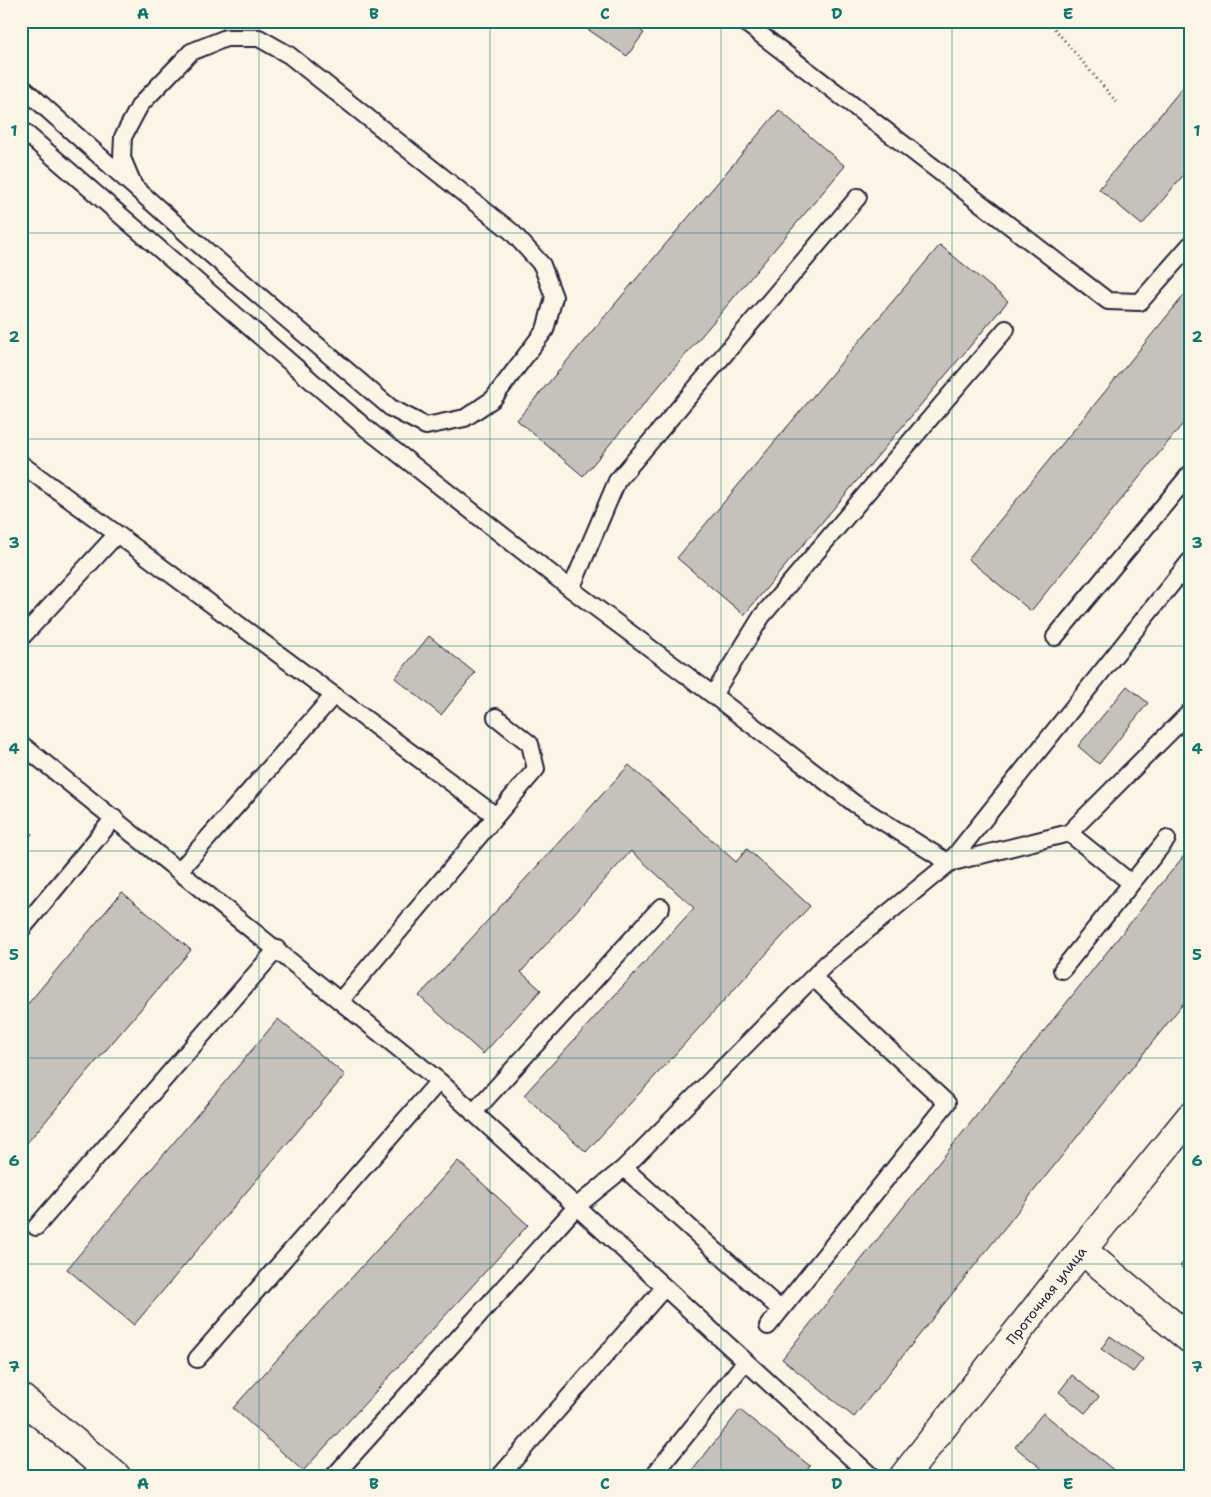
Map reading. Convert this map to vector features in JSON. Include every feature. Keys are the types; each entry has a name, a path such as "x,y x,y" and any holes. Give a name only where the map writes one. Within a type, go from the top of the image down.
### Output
{"street":[{"name":"Проточная улица","path":"904,1476 1082,1250 1190,1117"},
{"path":"1082,1250 1190,1339"},
{"path":"21,1398 116,1476"}],"lane":[{"path":"742,21 1108,300 1140,302 1190,245"},
{"path":"21,86 195,241 391,408 426,426 465,418 493,398 545,330 554,297 542,265 512,232 289,55 259,38 226,38 191,52 140,105 123,137 122,158 133,184"},
{"path":"21,129 367,429 572,589 855,804 949,863 1069,833 1190,712"},
{"path":"572,589 617,480 858,197"},
{"path":"713,695 762,616 1006,328"},
{"path":"21,464 496,816"},
{"path":"1055,637 1184,492 1190,474"},
{"path":"21,638 117,534"},
{"path":"334,1476 577,1206 624,1168 826,964 949,863 1190,561"},
{"path":"179,871 334,695"},
{"path":"340,1000 536,768 530,744 496,717"},
{"path":"21,744 340,1000 439,1082 871,1476"},
{"path":"21,930 114,818"},
{"path":"1069,833 1131,883"},
{"path":"1062,970 1167,839"},
{"path":"473,1113 661,907"},
{"path":"36,1227 276,949"},
{"path":"768,1326 947,1103 813,977"},
{"path":"197,1359 439,1082"},
{"path":"624,1168 781,1310"},
{"path":"500,1476 664,1288"},
{"path":"653,1476 745,1362"}],"path":[{"path":"1048,21 1119,106"}],"building":[{"path":"587,21 628,21 644,33 627,56 583,26"},
{"path":"1184,86 1190,91 1190,167 1142,225 1099,189"},
{"path":"779,110 845,166 583,476 517,420"},
{"path":"940,245 1008,301 744,615 677,558"},
{"path":"1190,288 1190,415 1031,611 968,559"},
{"path":"429,636 475,673 441,715 395,678"},
{"path":"1127,686 1148,703 1099,764 1078,746"},
{"path":"629,765 736,862 747,849 810,906 586,1152 524,1095 694,908 631,851 521,972 541,990 483,1054 419,996"},
{"path":"21,825 32,834 21,846"},
{"path":"1190,848 1190,995 854,1417 782,1359"},
{"path":"122,892 191,950 21,1150 21,1012"},
{"path":"278,1019 345,1075 134,1325 67,1269"},
{"path":"458,1161 528,1225 303,1471 233,1408"},
{"path":"1190,1255 1190,1275 1180,1266"},
{"path":"1110,1336 1143,1359 1133,1372 1101,1349"},
{"path":"1072,1375 1099,1397 1085,1413 1059,1392"},
{"path":"740,1410 810,1466 802,1476 688,1476"},
{"path":"1043,1413 1121,1476 1051,1476 1015,1447"}]}
